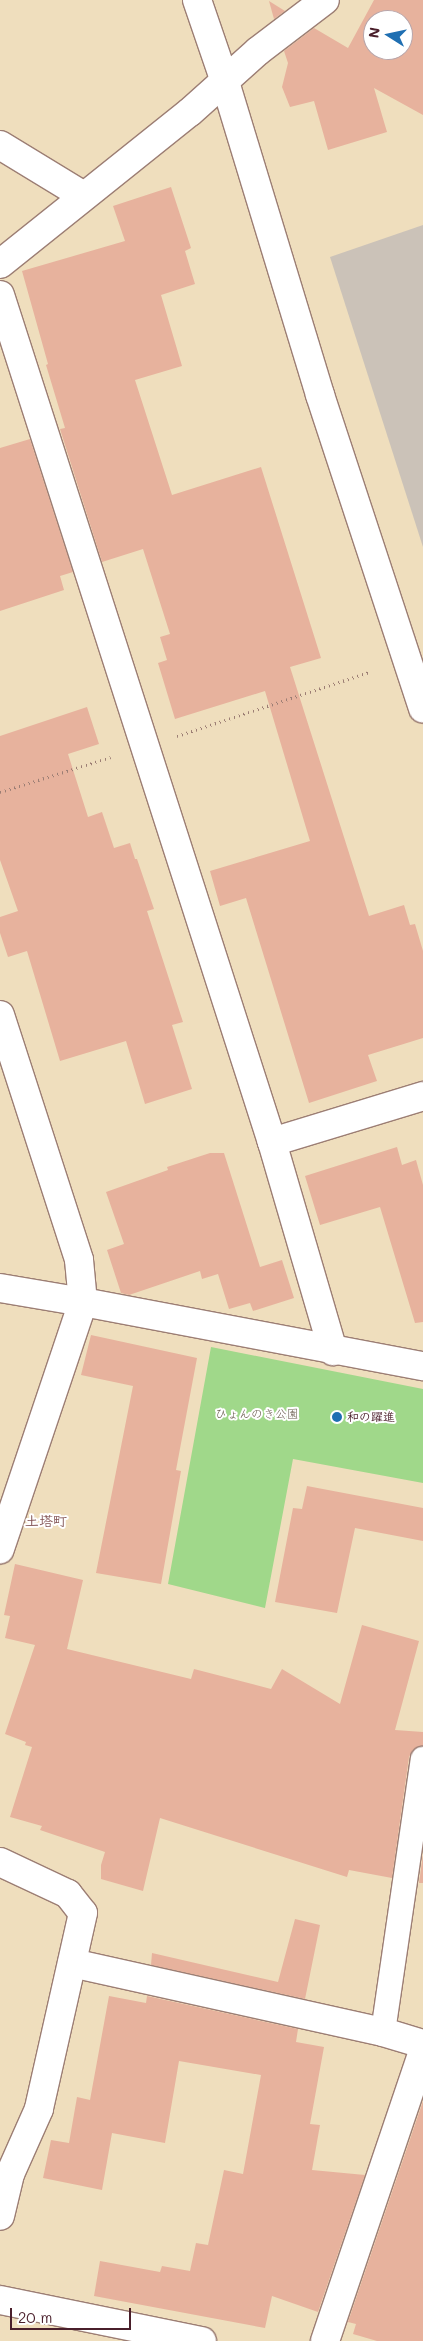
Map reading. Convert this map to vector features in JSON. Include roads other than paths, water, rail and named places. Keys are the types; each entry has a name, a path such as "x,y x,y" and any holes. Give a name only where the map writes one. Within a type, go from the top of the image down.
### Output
{"street":[{"path":"196,0 225,82 320,395 423,708"},
{"path":"0,264 225,82 258,52 325,0"},
{"path":"0,144 84,196"},
{"path":"0,295 272,1142 333,1351"},
{"path":"0,1015 79,1260 83,1302 8,1501 0,1549"},
{"path":"272,1142 423,1096"},
{"path":"0,1288 83,1302 333,1351 423,1366"},
{"path":"0,1862 68,1894 83,1913 39,2108 10,2174 0,2216"},
{"path":"72,1963 383,2032 423,2044"},
{"path":"325,2341 423,2052"},
{"path":"0,2300 202,2341"}],"lane":[{"path":"383,2032 423,1759"}],"place":[{"name":"和の躍進","path":"337,1417"}],"district":[{"name":"土塔町","path":"46,1521"}],"park label":[{"name":"ひょんのき公園","path":"257,1414"}]}
